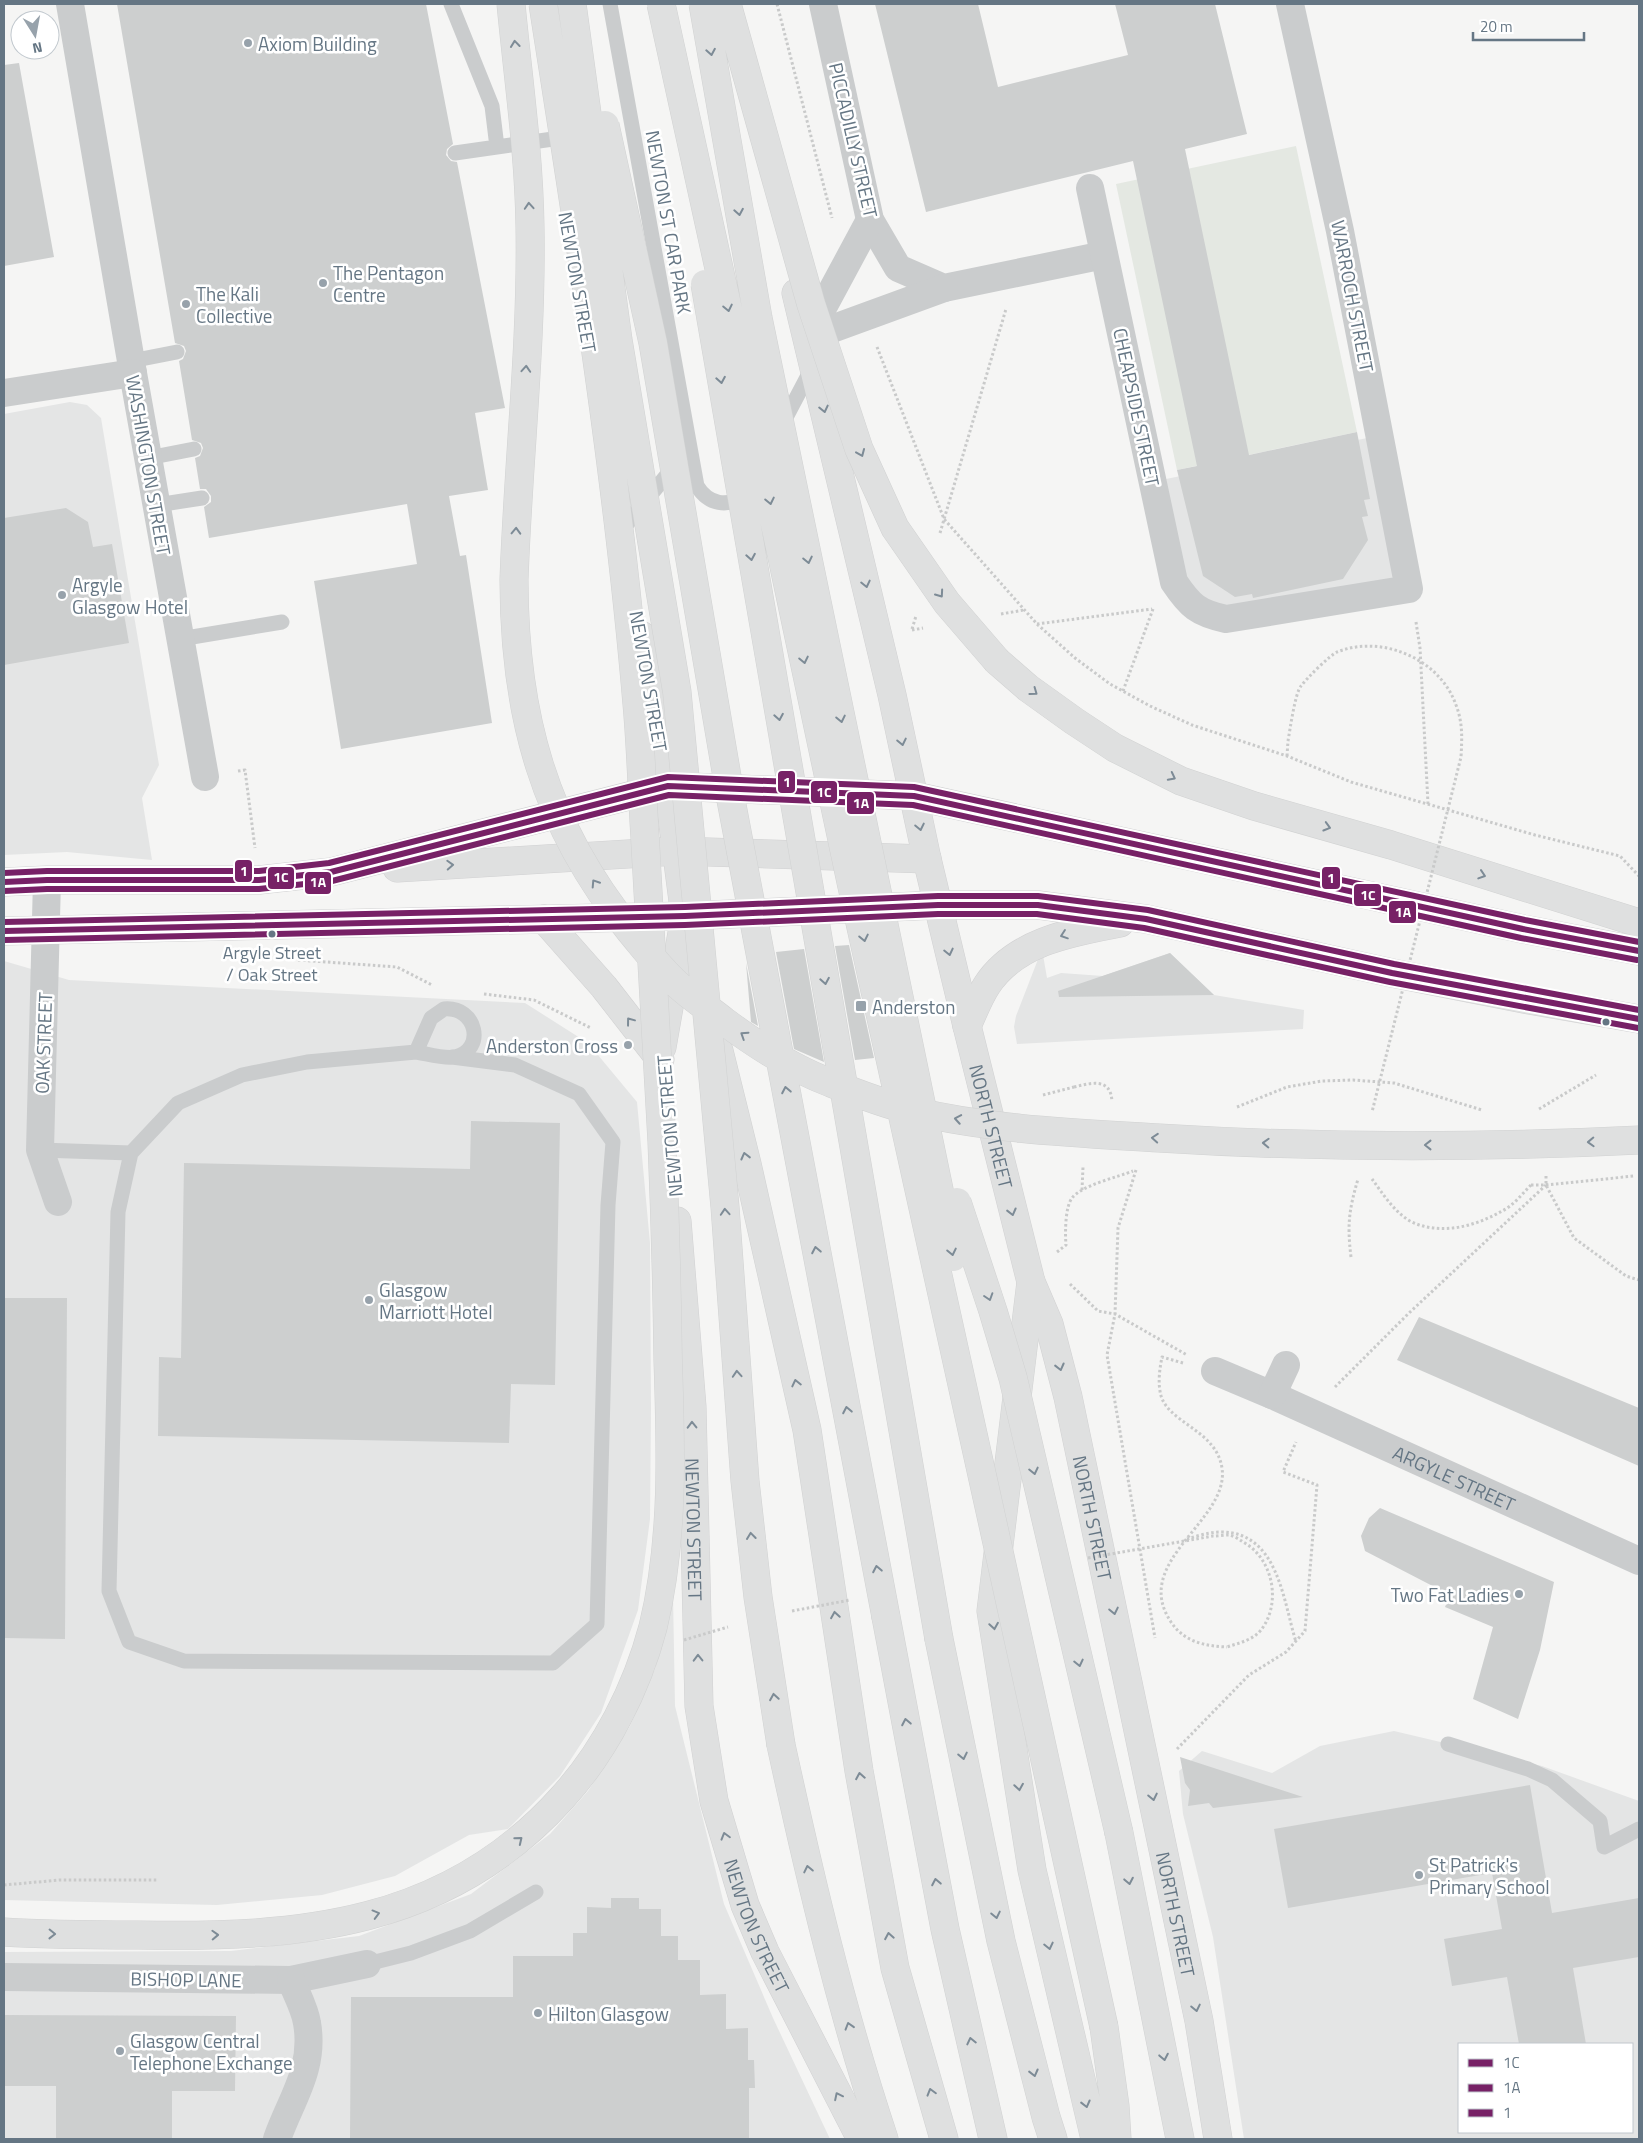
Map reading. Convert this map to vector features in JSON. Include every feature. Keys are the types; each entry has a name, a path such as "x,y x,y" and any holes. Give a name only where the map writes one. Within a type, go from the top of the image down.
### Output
{"main road":[{"path":"511,4 530,226 526,357 514,580 514,613 522,697 539,767 569,842 610,907 679,986 742,1034 827,1082 913,1111 980,1123 1072,1133 1203,1141 1338,1146 1477,1145 1639,1140"},
{"name":"NEWTON STREET","path":"529,4 668,786 686,916 660,1059 668,1120 692,1407 699,1706 705,1753 714,1801 745,1905 765,1952 861,2139"},
{"path":"4,1932 184,1936 264,1934 324,1927 378,1914 462,1880 498,1857 528,1833 563,1797 588,1766 613,1725 630,1692 652,1630 666,1544 671,1457 664,1185 637,706 604,406 543,4"},
{"path":"572,4 618,340 677,692 725,1207 744,1481 758,1597 781,1745 815,1899 846,2015 884,2139"},
{"path":"578,4 653,343 731,800 945,1929 994,2139"},
{"path":"659,4 743,507 939,1639 1001,1941 1053,2139"},
{"path":"659,4 772,510 853,892 1104,2027"},
{"path":"702,4 758,318 971,1346 1104,2027 1115,2106 1117,2139"},
{"path":"728,4 811,304 859,449 895,528 947,603 997,661 1028,688 1115,748 1180,781 1254,806 1391,845 1639,923"},
{"name":"NORTH STREET","path":"728,4 892,695 927,859 967,1026 1031,1282 1049,1324 1070,1407 1199,2022 1218,2139"},
{"path":"331,872 668,786 914,796 1523,929 1639,951"},
{"path":"4,882 47,880 259,880 331,872 677,851 927,859"},
{"path":"4,931 686,916 938,905 1038,905 1146,919 1392,973 1639,1019"},
{"path":"686,916 749,1174 807,1430 859,1771 895,1968 944,2139"},
{"path":"544,919 604,987 660,1059"},
{"path":"967,1026 987,984 1006,963 1032,946 1071,933 1146,919"},
{"path":"918,1085 994,1311 1013,1378 1119,1833 1180,2139"},
{"path":"1031,1282 991,1611 1032,1870 1095,2139"}],"street":[{"name":"WASHINGTON STREET","path":"70,4 205,776"},
{"name":"PICCADILLY STREET","path":"823,4 870,220 898,268 944,288"},
{"name":"WARROCH STREET","path":"1290,4 1340,231 1409,589"},
{"name":"CHEAPSIDE STREET","path":"1090,188 1174,582 1186,600 1206,615 1226,619 1409,589"},
{"path":"807,338 870,220"},
{"path":"807,338 944,288 1104,255"},
{"path":"4,393 132,367"},
{"name":"OAK STREET","path":"47,880 40,1150 58,1202"},
{"path":"1272,1395 1286,1365"},
{"name":"ARGYLE STREET","path":"1215,1371 1639,1561"},
{"name":"BISHOP LANE","path":"4,1977 291,1980 367,1964"},
{"path":"276,2139 303,2079 309,2054 307,2022 291,1980"}],"lane":[{"path":"451,4 492,106 497,147"},
{"name":"NEWTON ST CAR PARK","path":"610,4 697,486 702,494 718,503 727,503 744,495 813,364"},
{"path":"455,153 553,139"},
{"path":"132,367 177,352"},
{"path":"622,530 690,447"},
{"path":"148,458 194,449"},
{"path":"157,505 202,498"},
{"path":"180,639 282,622"},
{"path":"416,1052 431,1018 437,1013 452,1009 467,1015 474,1030 472,1045 467,1051 452,1057"},
{"path":"416,1052 452,1057 515,1065 579,1094 614,1142 608,1205 598,1624 553,1663 184,1660 128,1642 109,1591 118,1212 131,1153 178,1103 242,1075 307,1062 416,1052"},
{"path":"40,1150 131,1153"},
{"path":"1448,1744 1528,1769 1552,1780 1600,1821 1604,1847 1639,1829"},
{"path":"367,1964 411,1953 470,1931 536,1892"}],"path":[{"path":"777,4 845,268"},
{"path":"944,519 1017,274"},
{"path":"876,345 944,519 1036,624 1075,658 1123,691 1192,725 1287,756 1351,782 1535,835 1620,856 1639,876"},
{"path":"1409,589 1420,648 1428,804"},
{"path":"1036,624 1153,609 1123,691"},
{"path":"1287,756 1288,741 1300,687 1335,653 1351,648 1368,646 1404,652 1423,662 1439,676 1456,703 1462,736 1460,757 1370,1118"},
{"path":"205,776 245,770 259,880"},
{"path":"1531,1114 1596,1075"},
{"path":"1074,1087 1099,1083 1108,1088 1112,1094 1112,1108"},
{"path":"1051,1257 1066,1245 1065,1229 1071,1199 1082,1190 1134,1171"},
{"path":"1367,1171 1396,1209 1413,1223 1439,1230 1474,1224 1504,1211 1530,1185 1546,1186 1639,1176"},
{"path":"1351,1257 1348,1228 1351,1205 1360,1172"},
{"path":"1546,1186 1574,1238 1626,1276 1639,1280"},
{"path":"1173,1742 1175,1751 1249,1675 1272,1662 1297,1643 1305,1632 1317,1485 1283,1472 1310,1413 1409,1313 1546,1186"},
{"path":"1156,1645 1107,1354 1115,1314 1215,1371"},
{"path":"1162,1356 1160,1392 1165,1404 1177,1416 1207,1439 1217,1452 1222,1466 1223,1481 1218,1493 1176,1551 1167,1568 1162,1588 1162,1605 1176,1630 1191,1640 1205,1646 1227,1647"},
{"path":"1186,1539 1219,1532 1235,1533 1249,1537 1271,1562 1279,1581 1297,1643"},
{"path":"4,1885 60,1880 157,1880"}],"shaded area":[{"path":"1296,146 1357,432 1177,470 1116,184"},
{"path":"70,402 87,405 101,418 159,765 142,798 152,860 67,852 4,855 4,414"},
{"path":"1377,436 1409,579 1191,613 1166,479"},
{"path":"1042,949 1047,978 1061,973 1103,976 1170,953 1214,995 1304,1010 1303,1029 1017,1044 1014,1027 1016,1016"},
{"path":"4,961 69,980 525,1003 588,1043 637,1102 650,1243 651,1407 650,1519 638,1610 601,1713 560,1776 508,1829 469,1835 395,1876 322,1895 217,1905 4,1900"},
{"path":"673,1595 675,1706 724,1904 773,2018 830,2139 4,2139 4,1952 231,1951 359,1936 471,1894 550,1834 588,1791 630,1726 655,1669"},
{"name":"St Patrick's Primary School","path":"1394,1731 1542,1766 1639,1801 1639,2139 1244,2139 1213,1937 1183,1814 1179,1771 1202,1751 1272,1773 1320,1746"}],"building":[{"name":"The Pentagon Centre","path":"117,4 426,4 453,144 447,149 446,155 451,161 457,162 505,408 475,413 488,490 449,496 460,556 466,555 492,723 341,749 314,581 417,564 407,504 209,538 204,507 211,502 211,496 206,489 200,489 195,458 200,456 203,448 201,443 192,440 179,361 183,359 186,351 184,346 175,343"},
{"path":"875,4 978,4 998,87 1128,55 1115,4 1215,4 1247,134 1185,149 1249,455 1357,432 1370,499 1364,500 1368,516 1362,517 1368,540 1343,579 1253,598 1252,594 1235,597 1203,576 1177,470 1197,466 1133,161 926,212"},
{"path":"19,63 54,257 4,266 4,65"},
{"name":"Argyle Glasgow Hotel","path":"66,508 88,522 93,547 112,544 129,643 4,665 4,518"},
{"path":"849,945 874,1058 855,1060 835,946"},
{"path":"804,949 824,1062 794,1049 776,952"},
{"path":"1170,953 1214,995 1059,997 1058,991"},
{"path":"746,963 758,1026 751,1022"},
{"name":"Glasgow Marriott Hotel","path":"471,1121 560,1123 555,1385 511,1384 509,1443 158,1436 159,1357 181,1358 184,1163 470,1169"},
{"path":"4,1298 67,1298 65,1639 4,1638"},
{"path":"1419,1317 1639,1408 1639,1466 1397,1360"},
{"path":"1380,1508 1554,1582 1540,1650 1518,1719 1473,1699 1493,1627 1445,1607 1450,1595 1365,1551 1361,1536 1369,1518"},
{"path":"1180,1757 1303,1797 1213,1808 1209,1803 1188,1806 1190,1790 1185,1783"},
{"path":"1530,1785 1552,1913 1639,1898 1639,1957 1573,1968 1586,2043 1519,2043 1507,1977 1452,1986 1444,1939 1502,1929 1492,1873 1288,1908 1274,1829"},
{"name":"Hilton Glasgow","path":"611,1898 639,1898 639,1909 661,1909 661,1936 678,1936 678,1960 700,1960 700,1995 726,1994 726,2029 748,2028 748,2060 754,2060 755,2088 749,2088 749,2139 350,2139 351,1997 513,1997 513,1956 573,1956 573,1933 587,1933 587,1907 611,1908"},
{"name":"Glasgow Central Telephone Exchange","path":"4,2015 236,2016 235,2091 172,2091 172,2139 56,2139 56,2086 4,2086"}],"transit line":[{"name":"1","path":"4,873 47,871 259,871 329,863 668,777 914,787 1525,920 1639,942"},
{"name":"1C","path":"4,882 47,880 259,880 331,872 668,786 914,796 1523,929 1639,951"},
{"name":"1A","path":"4,891 47,889 259,889 332,881 669,795 913,805 1521,938 1637,960"},
{"name":"1","path":"4,922 685,907 938,896 1038,896 1148,910 1394,964 1639,1010"},
{"name":"1C","path":"4,931 685,916 938,905 1038,905 1146,919 1392,973 1639,1019"},
{"name":"1A","path":"4,940 685,925 938,914 1037,914 1144,928 1390,982 1638,1028"}],"place":[{"name":"Axiom Building","path":"248,43"},
{"name":"The Pentagon Centre","path":"323,283"},
{"name":"The Kali Collective","path":"186,304"},
{"name":"Argyle Glasgow Hotel","path":"62,595"},
{"name":"Argyle Street / Oak Street","path":"272,934"},
{"name":"Anderston","path":"861,1006"},
{"name":"Anderston Cross","path":"628,1045"},
{"name":"Glasgow Marriott Hotel","path":"369,1300"},
{"name":"Two Fat Ladies","path":"1519,1594"},
{"name":"St Patrick's Primary School","path":"1419,1875"},
{"name":"Hilton Glasgow","path":"538,2013"},
{"name":"Glasgow Central Telephone Exchange","path":"120,2051"}]}
